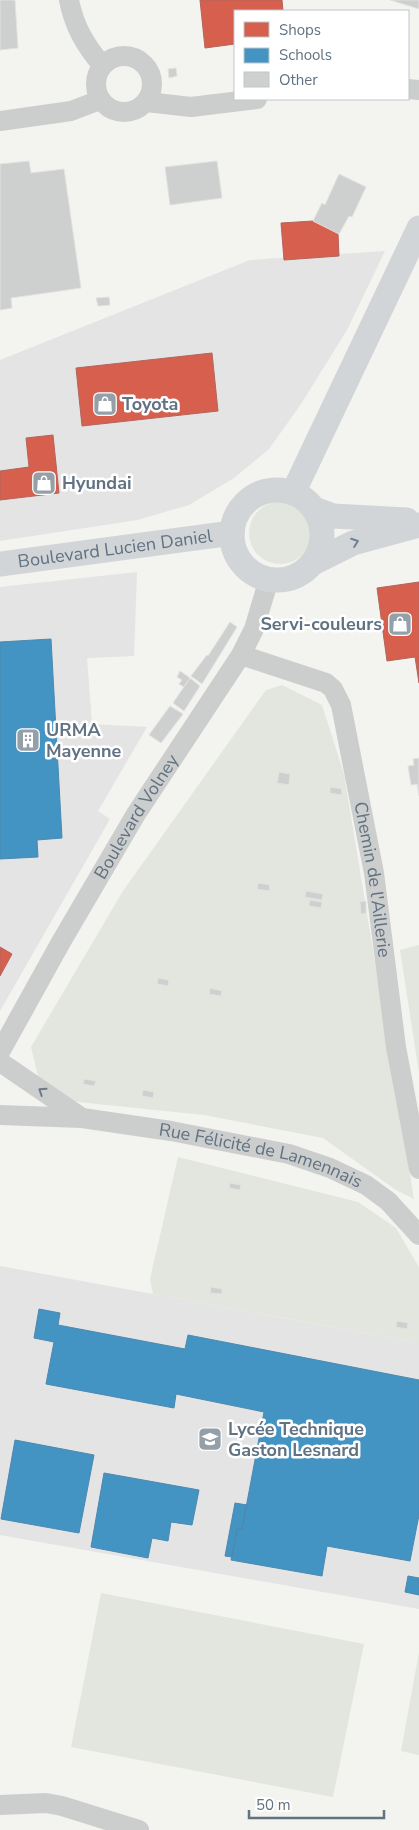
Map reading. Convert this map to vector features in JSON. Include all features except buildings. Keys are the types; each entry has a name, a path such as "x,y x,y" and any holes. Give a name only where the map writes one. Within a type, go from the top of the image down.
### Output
{"main road":[{"path":"293,492 419,228"},
{"path":"311,564 318,554 322,531 314,509 305,499 293,492 272,490 252,497 241,507 234,519 233,546 242,563 257,575 269,579 284,579 299,574 311,564 353,543 419,525"},
{"path":"314,509 333,516 419,521"},
{"name":"Boulevard Lucien Daniel","path":"0,564 232,533"}],"street":[{"path":"69,0 73,18 85,46 102,65"},
{"path":"117,56 135,56 149,68 154,85 147,102 132,112 123,112 114,111 100,100 95,82 102,65 117,56"},
{"path":"0,121 71,111 100,100"},
{"path":"147,102 191,107 249,100"},
{"name":"Boulevard Volney","path":"0,1052 130,822 240,655 254,630 269,579"},
{"name":"Chemin de l'Aillerie","path":"240,655 326,683 333,689 341,705 374,873 396,1047 419,1168"},
{"name":"Rue Félicité de Lamennais","path":"0,1062 82,1118"},
{"name":"Rue Félicité de Lamennais","path":"0,1115 82,1118 171,1131 289,1154 330,1168 366,1185 388,1201 419,1235"},
{"path":"0,1805 46,1803 62,1806 139,1830"}],"shaded area":[{"path":"385,251 347,330 301,404 269,449 234,478 189,505 137,520 0,541 0,360 250,260"},
{"path":"280,502 292,504 302,511 309,521 311,533 309,545 302,555 292,562 280,564 268,562 258,555 251,545 249,533 251,521 258,511 268,504"},
{"path":"137,572 134,656 87,658 92,724 147,727 98,811 110,819 0,1011 0,587"},
{"path":"282,685 322,705 344,774 414,1199 396,1190 323,1138 204,1115 68,1101 39,1080 31,1047 123,891 266,690"},
{"path":"419,945 419,1073 400,950"},
{"path":"178,1157 358,1202 396,1228 419,1267 419,1343 153,1294 150,1279"},
{"name":"Lycée Technique Gaston Lesnard","path":"0,1266 419,1343 419,1609 0,1535"},
{"path":"101,1593 364,1644 333,1797 71,1747"},
{"path":"419,1652 419,1755 401,1751"}],"place":[{"name":"Toyota","path":"105,404"},
{"name":"Hyundai","path":"44,483"},
{"name":"Servi-couleurs","path":"400,624"},
{"name":"URMA Mayenne","path":"28,740"},
{"name":"Lycée Technique Gaston Lesnard","path":"210,1439"}]}
